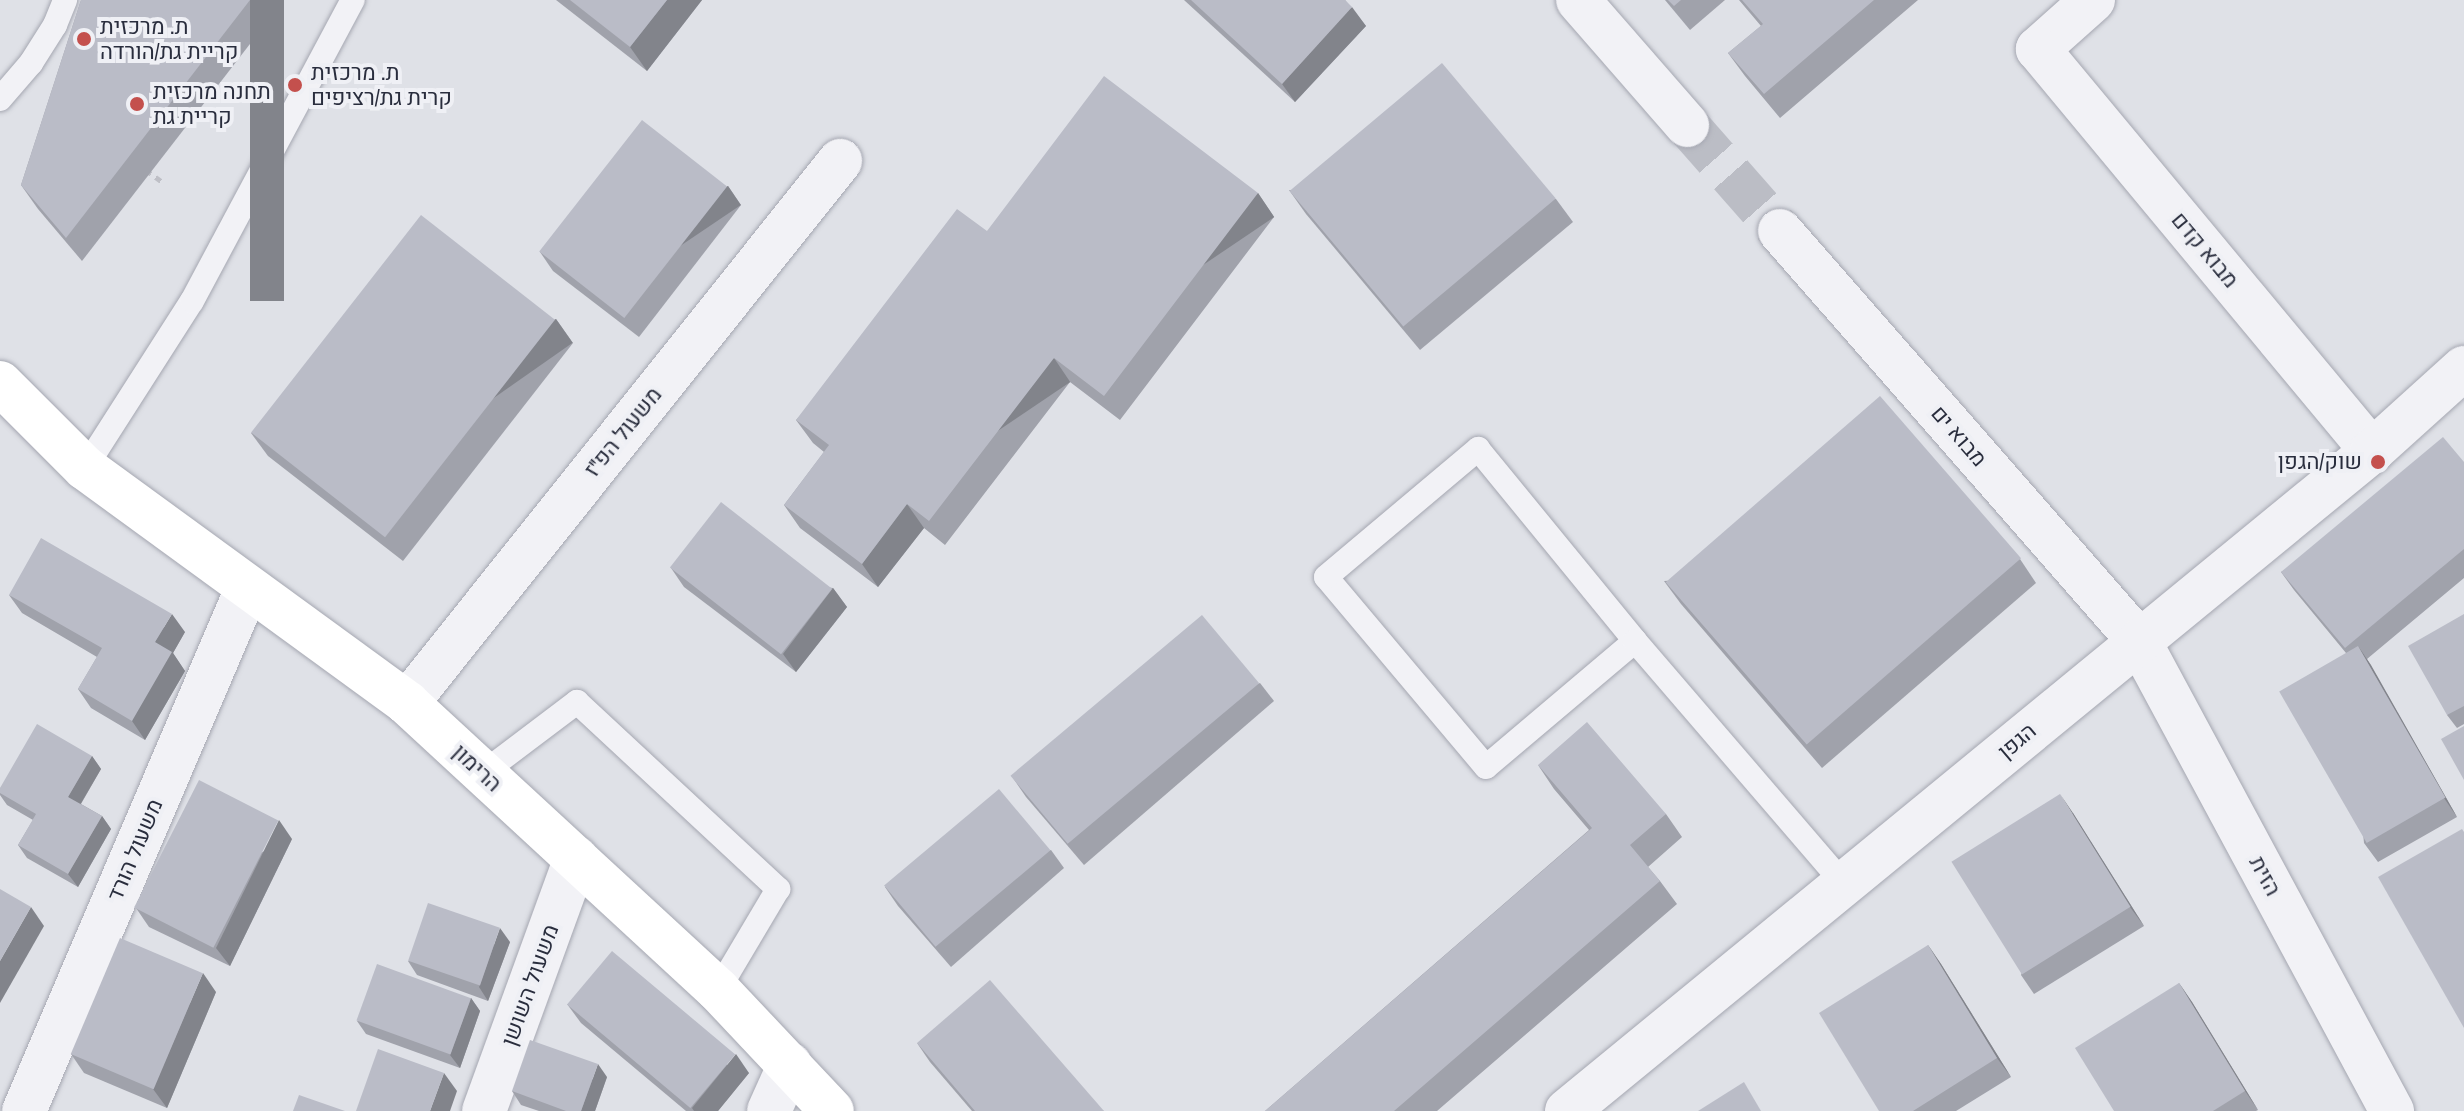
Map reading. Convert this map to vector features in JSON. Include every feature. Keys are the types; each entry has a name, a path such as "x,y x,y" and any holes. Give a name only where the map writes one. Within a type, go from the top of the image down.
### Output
{"street":[{"path":"1578,0 1687,125"},
{"name":"מבוא קדם","path":"2093,0 2038,49 2372,451"},
{"name":"משעול הפ\"ז","path":"407,703 840,161"},
{"name":"מבוא ים","path":"1780,231 2139,641"},
{"name":"הגפן","path":"1567,1111 2372,451 2464,368"},
{"name":"הרימון","path":"0,383 85,468 407,703 718,990 832,1111"},
{"name":"הרימון","path":"0,425 85,468"},
{"name":"משעול הורד","path":"28,1102 247,589"},
{"name":"הזית","path":"2139,641 2392,1111"},
{"name":"משעול השושן","path":"484,1111 576,858"},
{"path":"769,1111 790,1064"}],"lane":[{"path":"0,99 39,50 55,25 65,0"},
{"path":"85,468 192,301 353,0"},
{"path":"1635,641 1486,767 1326,577 1478,449 1635,641 1844,884"},
{"path":"483,773 577,702 778,889 718,990"}],"path":[{"path":"138,165 164,183"}],"building":[{"name":"תחנה מרכזית קריית גת","path":"81,0 250,0 66,238 21,185"},
{"path":"570,0 667,0 630,47"},
{"path":"1191,0 1345,0 1352,7 1282,84"},
{"path":"1742,0 1874,0 1764,94 1728,53 1763,24"},
{"path":"1442,63 1556,199 1403,327 1290,191"},
{"path":"1104,76 1258,193 1104,396 1054,358 929,521 907,504 862,564 784,505 829,445 796,420 957,209 987,231"},
{"path":"642,120 727,186 624,318 539,252"},
{"path":"421,215 555,320 385,537 251,432"},
{"path":"1880,396 2021,558 1807,745 1666,582"},
{"path":"2443,437 2464,462 2464,549 2345,648 2281,572"},
{"path":"721,502 832,589 781,654 670,567"},
{"path":"41,538 172,614 155,642 172,652 132,721 78,689 102,648 9,595"},
{"path":"2464,614 2464,706 2447,715 2408,646"},
{"path":"1202,615 1259,683 1068,844 1010,776"},
{"path":"2358,646 2446,798 2367,843 2279,692"},
{"path":"1587,722 1666,814 1630,845 1660,881 1394,1111 1265,1111 1592,828 1538,765"},
{"path":"37,724 92,756 68,797 102,816 68,874 18,845 36,814 0,793"},
{"path":"2464,726 2464,780 2441,739"},
{"path":"199,780 278,820 213,948 134,907"},
{"path":"999,789 1050,850 936,947 884,885"},
{"path":"2060,794 2130,907 2022,975 1951,862"},
{"path":"2462,829 2464,832 2464,1028 2378,877"},
{"path":"0,889 31,907 0,961"},
{"path":"428,903 500,928 480,985 408,961"},
{"path":"120,938 203,973 154,1089 71,1054"},
{"path":"1928,945 1997,1058 1913,1111 1879,1111 1819,1013"},
{"path":"612,951 735,1054 690,1108 567,1005"},
{"path":"377,964 471,998 450,1055 356,1020"},
{"path":"990,980 1104,1111 975,1111 917,1043"},
{"path":"2179,983 2245,1091 2213,1111 2114,1111 2075,1048"},
{"path":"530,1040 598,1064 581,1111 566,1111 512,1091"},
{"path":"378,1049 444,1073 430,1111 356,1111"},
{"path":"1744,1082 1761,1111 1698,1111"},
{"path":"299,1095 345,1111 293,1111"}],"tunnel":[{"path":"1687,125 1780,231"}],"place":[{"name":"ת. מרכזית קריית גת/הורדה","path":"84,39"},
{"name":"ת. מרכזית קרית גת/רציפים","path":"295,85"},
{"name":"תחנה מרכזית קריית גת","path":"137,104"},
{"name":"שוק/הגפן","path":"2378,462"}]}
